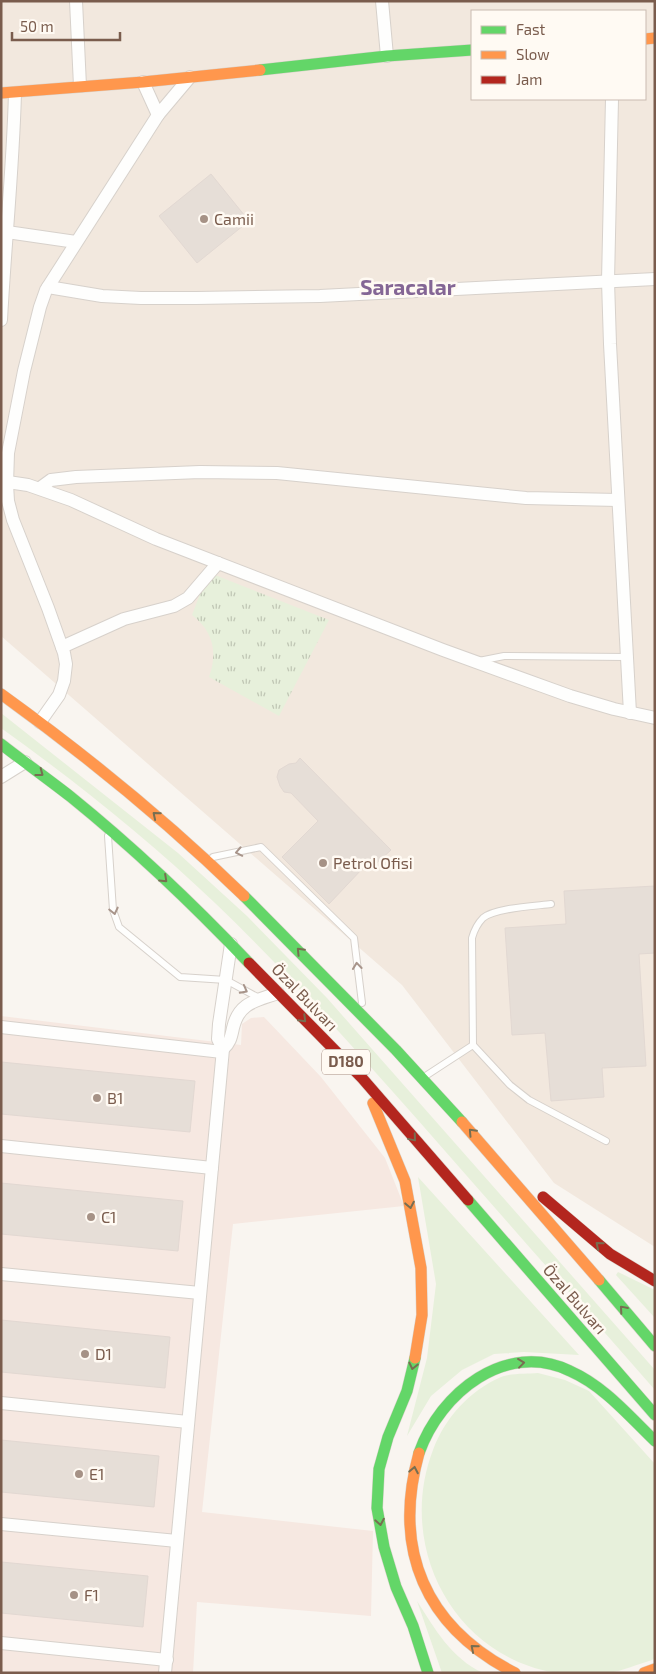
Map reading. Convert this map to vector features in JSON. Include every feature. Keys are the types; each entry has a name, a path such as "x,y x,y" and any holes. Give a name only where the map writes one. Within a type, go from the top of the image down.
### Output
{"main road":[{"path":"1,93 143,82 387,56 471,50"},
{"name":"Özal Bulvarı","path":"1,694 40,722 132,795 205,858 286,937 488,1150 655,1346"},
{"name":"Özal Bulvarı","path":"1,744 72,797 207,919 362,1078 655,1415"},
{"path":"362,1078 405,1181 421,1268 422,1315 417,1349 408,1392 388,1437 379,1469 377,1508 384,1547 396,1587 413,1626 428,1673"},
{"path":"488,1150 611,1255 638,1273 655,1281"},
{"path":"515,1673 496,1664 478,1652 448,1624 436,1607 419,1570 412,1538 410,1491 414,1466 428,1429 448,1403 476,1378 510,1364 543,1362 558,1366 592,1384 655,1441"},
{"path":"644,1673 655,1669"}],"street":[{"path":"76,1 80,86"},
{"path":"382,1 387,56"},
{"path":"40,722 59,695 64,681 66,664 62,647 13,520 4,481 24,371 40,307 48,287 158,115 190,77"},
{"path":"143,82 158,115"},
{"path":"1,320 13,153 15,93"},
{"path":"612,100 608,281 630,713"},
{"path":"7,232 76,242"},
{"path":"48,287 102,296 160,298 320,296 655,279"},
{"path":"40,488 51,480 76,477 200,472 277,472 496,495 618,500"},
{"path":"4,481 40,488 71,500 156,539 385,629 570,696 655,718"},
{"path":"62,647 124,620 174,606 188,598 218,563"},
{"path":"1,777 25,762"},
{"path":"1,1643 166,1666 222,1050 218,1039 231,944"},
{"path":"222,1050 229,1043 234,1020 242,1008 248,1003 278,993"},
{"path":"1,1027 222,1050"},
{"path":"1,1146 212,1168"},
{"path":"1,1274 200,1293"},
{"path":"1,1403 188,1422"},
{"path":"1,1524 177,1541"}],"lane":[{"path":"477,662 504,656 627,657"},
{"path":"107,828 113,910 119,927 180,977 226,980 261,999"},
{"path":"205,858 261,847 354,938 362,1004 361,1014"},
{"path":"551,904 492,912 482,918 475,927 472,938 472,1045 510,1085 529,1100 606,1141"},
{"path":"421,1079 472,1045"}],"shaded area":[{"path":"1,1 655,1 655,1247 554,1183 402,985 1,636"},
{"path":"1,1016 241,1045 242,1024 251,1018 264,1017 321,1077 385,1158 404,1206 233,1224 202,1512 373,1531 371,1616 197,1602 193,1673 1,1673"}],"green space":[{"path":"215,575 329,620 279,716 209,677 213,659 212,643 205,628 192,615 200,594"},
{"path":"1,713 178,853 247,916 327,998 655,1370 655,1390 392,1091 267,955 215,903 138,834 84,790 1,728"},
{"path":"418,1177 579,1355 524,1352 494,1354 462,1370 431,1396 407,1436 427,1358 436,1284"},
{"path":"618,1272 655,1290 655,1318 616,1275"},
{"path":"538,1373 565,1380 589,1391 655,1464 655,1658 652,1660 614,1672 587,1674 552,1672 516,1661 485,1642 460,1618 441,1589 428,1556 422,1521 424,1485 438,1438 451,1417 460,1407 489,1383 501,1377 514,1374"},
{"path":"417,1601 437,1632 453,1651 472,1667 483,1673 442,1673"}],"building":[{"name":"Camii","path":"211,174 249,221 197,263 159,216"},
{"path":"300,758 391,850 368,871 363,868 329,904 282,857 318,821 291,793 284,792 277,777 279,770 289,764 296,763"},
{"path":"655,886 655,953 639,954 646,1066 602,1068 604,1097 551,1101 545,1033 512,1035 505,928 566,924 564,891"},
{"name":"B1","path":"1,1062 195,1081 190,1132 1,1114"},
{"name":"C1","path":"1,1183 183,1201 178,1251 1,1234"},
{"name":"D1","path":"1,1320 170,1337 165,1388 1,1372"},
{"name":"E1","path":"1,1440 159,1456 154,1507 1,1492"},
{"name":"F1","path":"1,1562 148,1576 143,1627 1,1613"}],"traffic: fast":[{"path":"260,70 387,56 471,50"},
{"path":"1,744 71,797 118,836 185,898 249,963"},
{"path":"244,896 396,1050 462,1122"},
{"path":"468,1200 655,1415"},
{"path":"599,1280 655,1346"},
{"path":"415,1358 407,1391 388,1437 379,1469 377,1508 384,1547 396,1587 413,1626 428,1673"},
{"path":"419,1453 429,1431 442,1411 459,1393 478,1378 500,1368 522,1362 546,1363 582,1377 616,1402 655,1441"}],"traffic: slow":[{"path":"646,39 655,38"},
{"path":"1,93 143,82 260,70"},
{"path":"1,694 65,741 127,791 244,896"},
{"path":"373,1103 405,1181 421,1268 422,1315 415,1358"},
{"path":"462,1122 599,1280"},
{"path":"419,1453 412,1488 410,1522 414,1553 423,1582 438,1609 458,1633 484,1654 515,1673"},
{"path":"644,1673 655,1669"}],"traffic: jam":[{"path":"249,963 362,1078 468,1200"},
{"path":"543,1197 610,1254 655,1281"}],"place":[{"name":"Camii","path":"204,219"},
{"name":"Petrol Ofisi","path":"323,863"},
{"name":"B1","path":"97,1098"},
{"name":"C1","path":"91,1217"},
{"name":"D1","path":"85,1354"},
{"name":"E1","path":"79,1474"},
{"name":"F1","path":"74,1595"}],"district":[{"name":"Saracalar","path":"408,288"}]}
